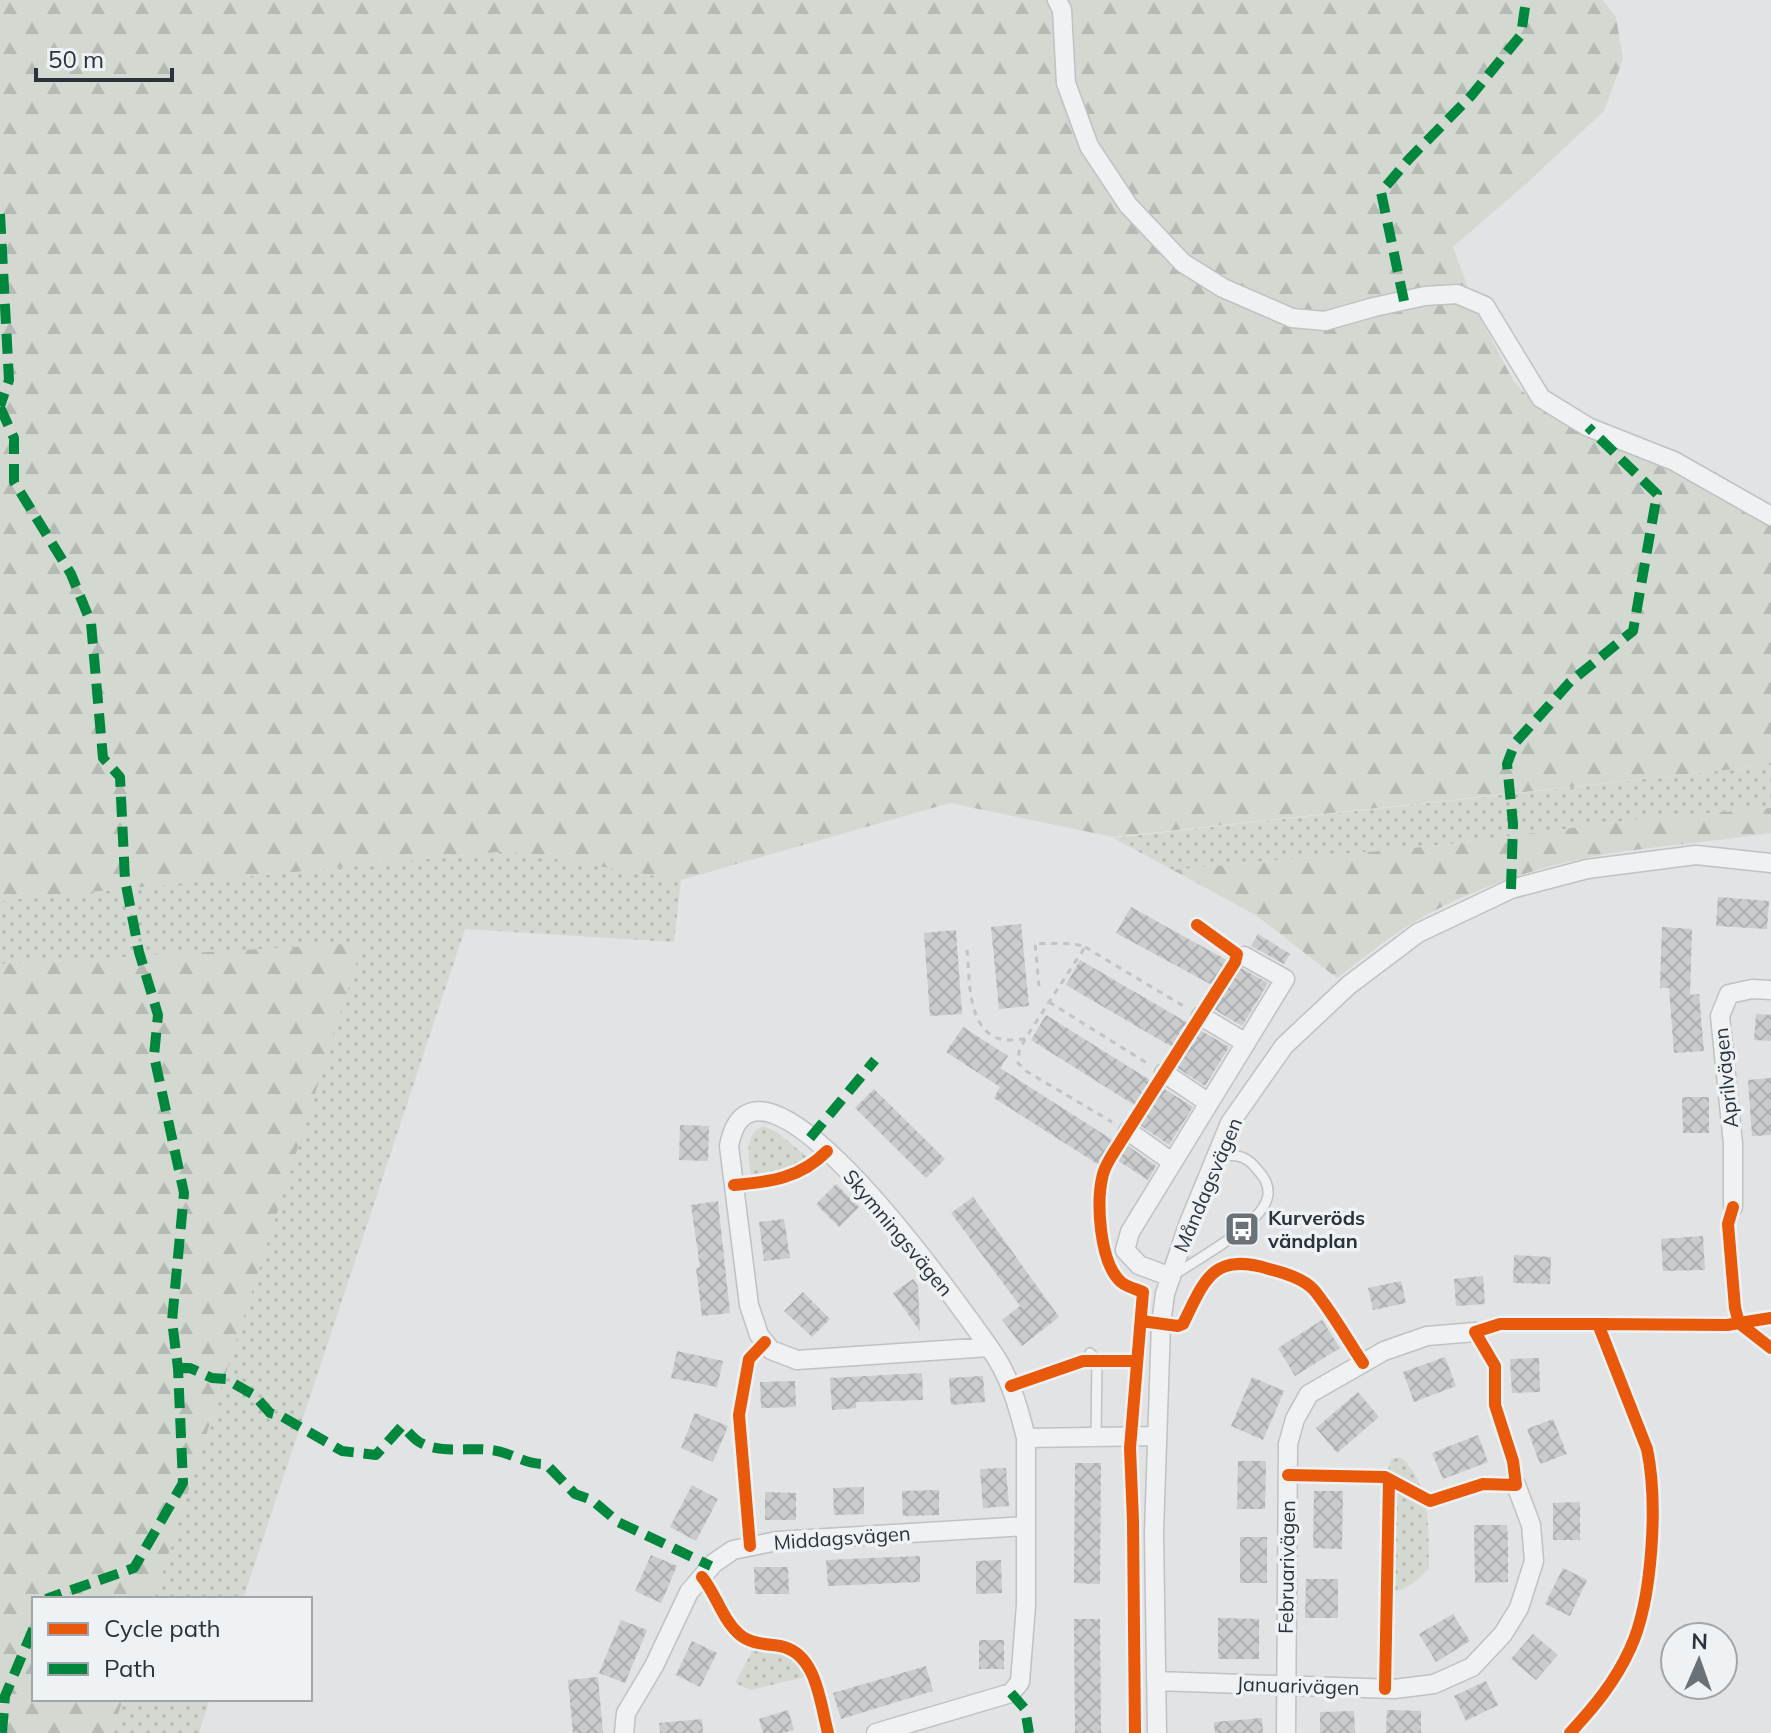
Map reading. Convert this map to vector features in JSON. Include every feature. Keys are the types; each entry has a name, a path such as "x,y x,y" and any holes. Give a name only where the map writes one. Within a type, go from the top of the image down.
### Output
{"street":[{"path":"1057,0 1062,10 1066,83 1089,146 1128,205 1183,263 1223,288 1292,318 1325,321 1425,296 1457,294 1485,306 1541,398 1588,427 1674,461 1771,516"},
{"name":"Måndagsvägen","path":"1157,1733 1154,1533 1161,1324 1165,1294 1188,1225 1230,1123 1284,1046 1349,985 1418,933 1511,889 1587,869 1696,855 1771,863"},
{"path":"1171,1277 1139,1265 1125,1250 1130,1232 1285,979 1244,956"},
{"name":"Aprilvägen","path":"1733,1207 1733,1144 1720,1016 1729,994 1752,989 1771,990"},
{"path":"1201,1016 1246,1043"},
{"path":"1164,1073 1209,1103"},
{"name":"Skymningsvägen","path":"989,1347 797,1360 771,1350 759,1335 749,1305 729,1146 732,1128 741,1117 755,1110 767,1110 785,1119 825,1149 871,1194 906,1236 989,1347 1002,1365 1018,1405 1026,1438"},
{"path":"1128,1131 1172,1162"},
{"name":"Februarivägen","path":"1286,1733 1288,1444 1295,1419 1309,1394 1384,1351 1427,1336 1475,1332"},
{"path":"876,1733 1011,1693 1020,1682 1026,1605 1026,1438 1157,1436"},
{"name":"Januarivägen","path":"1156,1681 1394,1689 1434,1684 1472,1667 1503,1634 1519,1608 1534,1561 1531,1525 1516,1485"},
{"name":"Middagsvägen","path":"624,1733 626,1713 654,1666 689,1592 714,1563 733,1550 777,1541 1026,1526"}],"lane":[{"path":"1171,1277 1242,1229 1259,1214 1268,1197 1266,1180 1252,1163 1234,1154 1216,1157"},
{"path":"1090,1353 1097,1361 1096,1437"}],"path":[{"path":"1039,986 1035,943 1075,943 1201,1016"},
{"path":"1085,947 1025,1039 1018,1063 1026,1071 1128,1131"},
{"path":"967,950 975,1016 982,1027 999,1039 1025,1039"},
{"path":"1049,1002 1164,1073"}],"green space":[{"path":"0,0 1603,0 1616,17 1623,59 1604,111 1453,247 1477,312 1514,382 1535,404 1584,436 1669,470 1771,524 1771,765 1113,837 950,803 681,880 508,851 0,901"},
{"path":"1771,765 1771,808 1648,818 1443,845 1173,870 1113,838"},
{"path":"1771,808 1771,833 1588,857 1482,889 1411,924 1337,978 1257,916 1173,870 1443,845 1648,818"},
{"path":"508,851 681,880 674,942 465,929 244,1597 155,1597 362,944 0,964 0,901"},
{"path":"363,943 155,1597 32,1597 32,1701 122,1701 112,1733 0,1733 0,964"},
{"path":"763,1126 777,1132 807,1157 787,1171 751,1175 750,1140"},
{"path":"1401,1457 1418,1481 1423,1495 1428,1523 1429,1568 1410,1586 1384,1592 1385,1477 1392,1459"},
{"path":"753,1650 775,1652 794,1659 805,1669 804,1677 751,1690 735,1683"},
{"path":"122,1701 209,1701 199,1733 112,1733"}],"building":[{"path":"1718,897 1769,901 1767,929 1716,926"},
{"path":"1131,907 1268,983 1242,1026 1212,1008 1223,991 1116,933"},
{"path":"1021,924 1029,1006 999,1009 991,927"},
{"path":"1662,927 1692,929 1690,995 1699,994 1704,1051 1674,1053 1669,988 1660,988"},
{"path":"956,930 962,1014 930,1016 924,933"},
{"path":"1258,934 1290,954 1284,964 1251,946"},
{"path":"1080,960 1229,1047 1205,1086 1176,1067 1184,1054 1066,985"},
{"path":"1756,1014 1771,1015 1771,1041 1754,1040"},
{"path":"1046,1015 1193,1107 1169,1145 1140,1125 1147,1113 1031,1040"},
{"path":"963,1027 1008,1056 1000,1068 1156,1166 1148,1180 1106,1153 1099,1165 994,1098 1000,1087 946,1052"},
{"path":"1771,1078 1771,1135 1752,1136 1748,1080"},
{"path":"874,1089 945,1159 926,1178 855,1108"},
{"path":"1682,1097 1709,1097 1709,1133 1683,1133"},
{"path":"680,1125 709,1126 708,1161 679,1160"},
{"path":"836,1184 859,1207 839,1227 816,1204"},
{"path":"973,1197 1059,1317 1022,1346 1002,1320 1020,1306 951,1213"},
{"path":"718,1201 730,1313 702,1316 696,1268 700,1267 691,1205"},
{"path":"784,1219 790,1258 764,1261 759,1222"},
{"path":"1703,1236 1705,1270 1663,1271 1661,1239"},
{"path":"1514,1255 1551,1257 1550,1284 1513,1283"},
{"path":"1483,1276 1485,1304 1456,1306 1454,1279"},
{"path":"913,1279 918,1286 920,1331 893,1293"},
{"path":"1401,1281 1406,1303 1373,1310 1368,1288"},
{"path":"803,1292 830,1319 812,1337 784,1311"},
{"path":"1322,1320 1340,1348 1295,1376 1278,1348"},
{"path":"677,1351 723,1361 717,1387 671,1378"},
{"path":"1445,1357 1456,1386 1414,1402 1403,1372"},
{"path":"1539,1358 1540,1392 1512,1393 1510,1359"},
{"path":"922,1373 923,1400 856,1402 856,1408 832,1410 830,1378"},
{"path":"983,1376 985,1402 951,1405 949,1378"},
{"path":"1252,1377 1284,1391 1263,1440 1231,1426"},
{"path":"795,1381 796,1407 761,1408 760,1382"},
{"path":"1358,1392 1379,1417 1337,1453 1316,1428"},
{"path":"695,1413 728,1426 713,1462 681,1448"},
{"path":"1553,1419 1567,1454 1540,1464 1527,1429"},
{"path":"1478,1435 1488,1462 1443,1479 1432,1453"},
{"path":"1238,1461 1266,1461 1265,1509 1237,1509"},
{"path":"1075,1463 1101,1463 1100,1584 1074,1583"},
{"path":"1006,1468 1009,1506 983,1508 980,1469"},
{"path":"692,1485 718,1499 696,1541 670,1527"},
{"path":"864,1487 864,1514 834,1515 833,1488"},
{"path":"939,1490 939,1515 903,1516 902,1491"},
{"path":"1314,1491 1343,1491 1342,1549 1313,1548"},
{"path":"765,1492 796,1493 796,1520 765,1520"},
{"path":"1580,1502 1580,1540 1553,1540 1553,1503"},
{"path":"1474,1525 1507,1525 1508,1582 1475,1583"},
{"path":"1240,1537 1267,1537 1267,1583 1240,1583"},
{"path":"651,1555 677,1566 661,1603 635,1591"},
{"path":"920,1556 920,1582 828,1586 826,1560"},
{"path":"1001,1560 1002,1593 976,1594 976,1561"},
{"path":"754,1567 788,1567 789,1594 755,1594"},
{"path":"1563,1568 1587,1580 1570,1616 1545,1604"},
{"path":"1306,1579 1338,1579 1338,1618 1305,1618"},
{"path":"1453,1614 1470,1641 1436,1662 1419,1634"},
{"path":"1218,1618 1259,1619 1259,1659 1218,1659"},
{"path":"1074,1619 1100,1619 1101,1733 1075,1733"},
{"path":"621,1620 647,1630 625,1683 599,1673"},
{"path":"1533,1634 1558,1655 1536,1680 1511,1659"},
{"path":"979,1640 1004,1640 1004,1669 979,1669"},
{"path":"692,1641 717,1653 700,1687 676,1675"},
{"path":"926,1666 933,1691 841,1719 833,1693"},
{"path":"598,1677 603,1733 573,1733 568,1680"},
{"path":"1486,1681 1498,1705 1466,1721 1454,1696"},
{"path":"788,1710 794,1730 763,1733 759,1719"},
{"path":"1387,1710 1421,1711 1421,1733 1386,1733"},
{"path":"1354,1711 1355,1733 1320,1733 1320,1712"},
{"path":"1262,1718 1263,1733 1215,1733 1214,1722"},
{"path":"702,1719 703,1733 660,1733 659,1723"}],"marked path":[{"path":"1404,301 1381,192 1471,96 1521,35 1526,0"},
{"path":"0,214 9,380 0,406"},
{"path":"0,407 14,438 14,482 71,574 91,623 103,758 120,777 125,880 139,952 158,1015 154,1056 184,1193 172,1321 178,1368 183,1483 134,1568 52,1597"},
{"path":"1511,889 1513,824 1507,764 1515,743 1570,682 1633,631 1657,494 1588,427"},
{"path":"810,1138 875,1060"},
{"path":"178,1368 190,1368 212,1378 226,1379 254,1395 270,1413 281,1416 342,1451 376,1455 402,1426 416,1440 429,1446 491,1450 531,1463 546,1464 575,1494 592,1500 618,1522 711,1566"},
{"path":"2,1733 5,1696 32,1632"},
{"path":"1011,1693 1025,1709 1029,1733"}],"cycle path":[{"path":"1135,1733 1130,1448 1143,1292 1123,1284 1114,1273 1101,1231 1100,1199 1108,1161 1235,962 1237,954 1197,925"},
{"path":"734,1185 796,1173 827,1151"},
{"path":"1733,1207 1728,1224 1739,1323 1771,1348"},
{"path":"1141,1321 1183,1324 1213,1273 1235,1264 1250,1265 1287,1274 1310,1286 1363,1363"},
{"path":"1598,1324 1727,1325 1771,1318"},
{"path":"1288,1475 1385,1477 1430,1501 1483,1484 1516,1485 1513,1461 1495,1405 1495,1366 1475,1332 1500,1324 1598,1324 1647,1449 1653,1522 1644,1604 1630,1649 1603,1694 1570,1733"},
{"path":"750,1546 739,1415 749,1359 765,1342"},
{"path":"1011,1386 1083,1361 1137,1361"},
{"path":"1385,1689 1389,1479"},
{"path":"702,1577 739,1634 753,1642 780,1646 802,1658 815,1681 828,1733"}],"place":[{"name":"Kurveröds vändplan","path":"1242,1229"}]}
